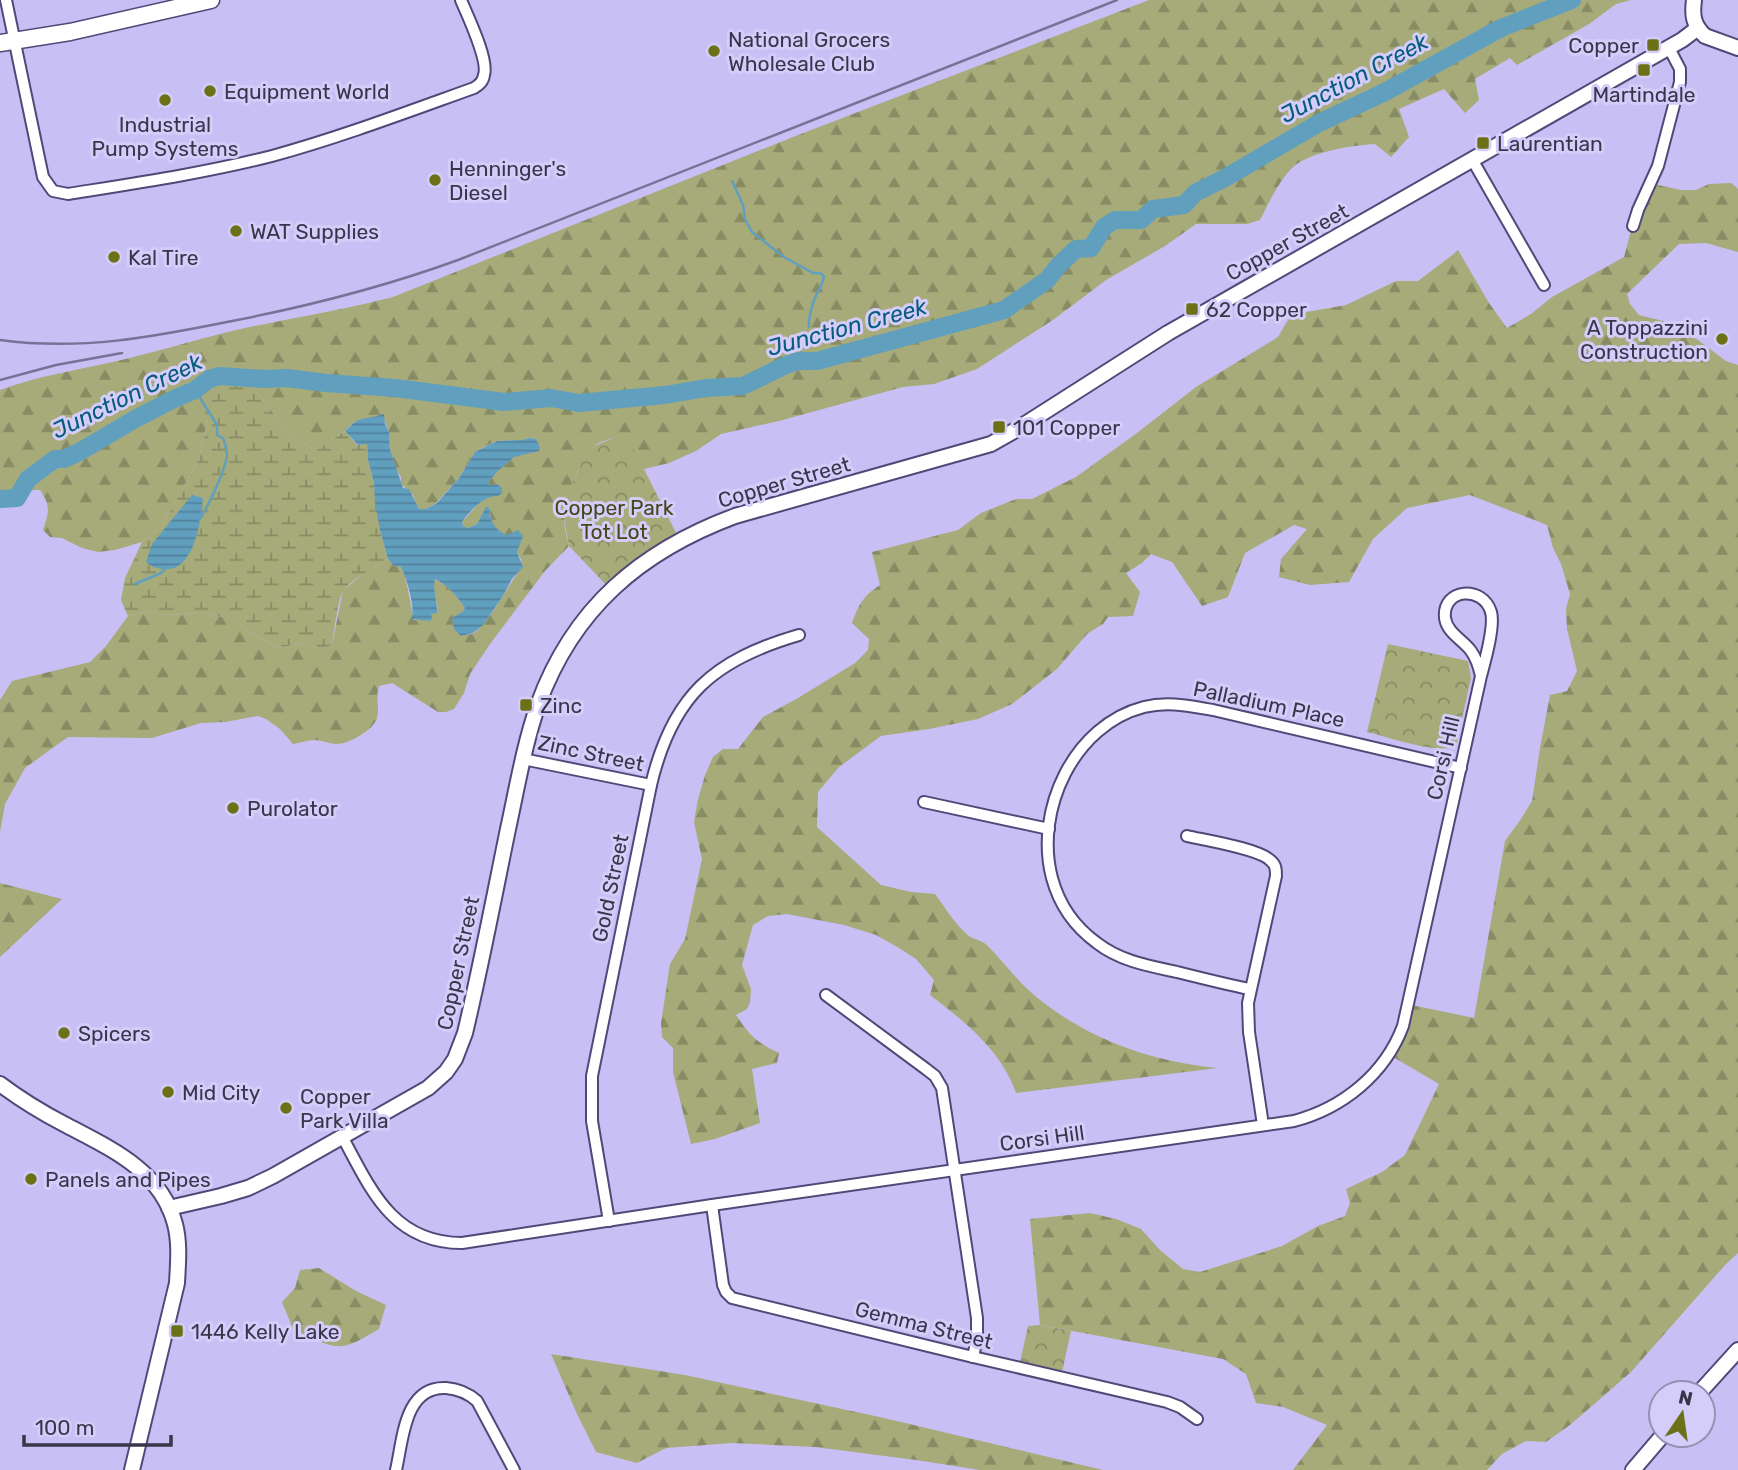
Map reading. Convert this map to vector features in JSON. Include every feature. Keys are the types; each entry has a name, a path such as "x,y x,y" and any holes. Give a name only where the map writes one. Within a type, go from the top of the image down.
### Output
{"main road":[{"path":"7,42 70,32 211,0"}],"street":[{"path":"6,0 7,42 43,177 53,191 68,194 199,173 270,156 344,135 474,88 484,78 484,61 461,0"},
{"path":"1694,0 1693,20 1705,36 1738,48"},
{"name":"Copper Street","path":"169,1208 248,1188 428,1088 446,1072 461,1045 469,1018 523,759 546,684 568,643 600,602 629,573 692,534 735,516 991,444 1168,333 1473,161 1669,48 1698,28"},
{"path":"1633,226 1658,166 1680,82 1680,69 1669,48"},
{"path":"1473,161 1544,285"},
{"name":"Corsi Hill","path":"342,1138 375,1195 390,1214 407,1229 433,1241 452,1243 1305,1118 1339,1102 1371,1077 1399,1036 1406,1012 1461,768 1481,676 1492,625 1489,606 1477,595 1461,594 1449,603 1445,617 1450,629 1470,648 1481,676"},
{"name":"Gold Street","path":"609,1221 592,1121 592,1076 657,759 668,732 686,702 715,673 736,659 799,635"},
{"name":"Palladium Place","path":"1250,989 1127,960 1099,944 1074,921 1060,898 1049,867 1048,828 1063,778 1074,757 1092,737 1118,718 1143,708 1172,703 1213,710 1461,768"},
{"name":"Zinc Street","path":"523,759 651,785"},
{"path":"924,802 1048,828"},
{"path":"1186,835 1256,852 1271,859 1276,867 1248,1003 1249,1032 1263,1125"},
{"path":"826,995 926,1069 940,1083 977,1318 973,1357"},
{"path":"0,1084 37,1110 133,1163 157,1188 169,1208 176,1229 179,1256 177,1283 132,1470"},
{"name":"Gemma Street","path":"712,1205 723,1285 732,1298 1167,1402 1197,1419"},
{"path":"1712,1379 1738,1350"},
{"path":"396,1470 411,1408 427,1391 444,1388 463,1391 477,1401 514,1470"},
{"path":"1633,1470 1651,1449"}],"green space":[{"path":"1149,0 1631,0 1616,4 1589,24 1517,65 1510,58 1475,79 1479,100 1465,113 1444,89 1399,109 1409,137 1391,157 1375,144 1331,150 1299,162 1283,179 1260,220 1247,224 1196,224 1165,246 1106,280 1053,320 977,369 934,384 903,387 721,434 696,451 669,463 644,469 633,452 613,438 597,444 583,462 567,500 564,521 569,546 545,571 490,644 470,674 464,693 454,709 438,712 392,683 379,686 375,723 360,736 342,743 315,740 293,744 280,729 258,716 201,723 152,738 68,737 25,768 5,804 0,832 0,700 12,681 90,662 106,646 128,616 148,611 166,615 200,613 231,618 278,648 302,643 321,649 332,645 343,590 388,559 393,565 401,567 405,576 414,620 430,621 430,614 438,608 434,579 451,591 465,608 462,612 461,636 472,634 491,614 522,567 521,559 507,536 492,524 489,508 486,508 477,524 468,528 463,526 462,522 482,500 502,493 502,488 497,484 490,486 488,482 499,469 515,456 538,451 536,439 496,441 475,452 459,478 436,503 426,509 418,509 413,495 401,484 382,414 354,422 316,450 289,435 242,376 220,376 208,379 208,420 198,461 162,525 142,542 98,552 62,538 50,537 43,530 48,509 40,490 21,490 17,497 0,499 0,390 232,331 393,297 793,137"},
{"path":"1657,166 1658,185 1696,190 1709,184 1731,183 1738,189 1738,252 1706,243 1679,244 1627,294 1630,304 1639,315 1663,321 1698,340 1726,361 1738,365 1738,1253 1631,1372 1570,1425 1546,1442 1526,1441 1502,1454 1487,1470 1293,1470 1327,1425 1283,1407 1256,1403 1246,1374 1223,1359 1040,1325 1030,1219 1090,1213 1116,1219 1141,1229 1160,1250 1183,1269 1200,1272 1282,1246 1318,1226 1345,1216 1350,1203 1346,1189 1382,1172 1405,1155 1439,1084 1388,1054 1407,1004 1474,1018 1505,841 1532,801 1550,695 1567,691 1577,671 1567,629 1566,609 1570,594 1547,525 1470,495 1407,508 1373,539 1349,582 1310,585 1279,577 1281,559 1307,529 1294,525 1245,553 1228,597 1202,606 1172,562 1151,554 1126,573 1140,592 1133,616 1108,617 1103,624 1087,634 1057,669 1012,704 978,719 881,736 839,767 818,792 817,827 881,885 935,894 964,932 986,944 1028,990 1064,1017 1126,1048 1171,1061 1218,1068 1016,1093 992,1050 930,995 934,980 916,959 876,935 844,925 787,914 768,916 753,925 742,965 751,989 750,1002 747,1009 736,1015 754,1038 779,1053 777,1063 752,1069 760,1123 715,1139 691,1144 673,1072 673,1048 662,1037 661,1023 670,964 685,939 702,859 694,822 705,775 713,757 723,749 738,749 763,717 855,663 868,650 869,639 852,623 862,601 880,585 872,552 958,530 981,513 1016,499 1032,499 1076,477 1196,387 1278,337 1288,320 1301,313 1346,305 1396,281 1418,281 1458,250 1507,328 1552,297 1624,257 1634,219"},
{"path":"242,376 289,435 316,450 345,431 357,445 367,443 380,530 388,559 343,591 332,645 321,649 302,643 278,648 231,618 200,613 166,615 148,611 128,616 121,600 125,578 142,542 162,525 198,461 208,420 195,390 208,379"},
{"name":"Copper Park Tot Lot","path":"632,435 636,457 679,539 610,589 569,546 564,501 586,454 594,446 613,438"},
{"path":"1388,644 1468,661 1471,678 1456,746 1425,747 1367,732"},
{"path":"0,883 62,899 0,957"},
{"path":"319,1268 356,1291 386,1305 379,1329 351,1344 336,1346 293,1329 282,1302 295,1288 300,1270"},
{"path":"1040,1325 1071,1331 1061,1377 1019,1367 1028,1326"},
{"path":"551,1354 685,1375 884,1418 1103,1470 980,1470 815,1447 732,1443 666,1448 637,1463 596,1452"}],"water":[{"path":"382,414 403,488 409,489 419,509 426,509 437,503 459,478 475,452 497,441 529,438 536,439 540,447 539,451 514,457 499,470 488,482 490,485 497,484 502,488 502,493 483,501 462,522 463,526 468,528 477,524 486,507 489,507 492,521 499,531 507,535 518,530 523,536 517,552 523,567 512,579 483,625 473,633 461,636 454,629 452,618 465,608 452,591 435,579 437,613 431,614 430,621 412,619 406,578 401,567 393,565 388,559 380,530 367,444 358,445 345,431 357,421"},
{"path":"192,495 203,498 198,532 189,555 173,568 151,566 146,562 152,544"}],"waterway":[{"name":"Junction Creek","path":"0,499 17,498 28,479 55,459 64,459 81,451 135,419 195,390 209,379 220,376 287,378 504,402 551,398 579,403 743,386 798,361 817,361 1004,310 1047,280 1076,249 1091,248 1104,227 1115,220 1141,220 1153,209 1184,205 1195,193 1319,123 1385,92 1501,28 1572,0"},
{"path":"732,181 752,232 784,257 824,276 813,304 809,327"},
{"path":"798,361 801,352"},
{"path":"195,390 217,425 217,435 223,438 227,455 216,489 199,520"},
{"path":"135,584 161,573 166,568"}],"railway":[{"path":"0,340 59,344 145,337 289,309 402,279 458,260 1117,0"},
{"path":"0,380 56,365 122,353"}],"place":[{"name":"Copper","path":"1653,45"},
{"name":"National Grocers Wholesale Club","path":"714,51"},
{"name":"Martindale","path":"1644,70"},
{"name":"Equipment World","path":"210,91"},
{"name":"Industrial Pump Systems","path":"165,100"},
{"name":"Laurentian","path":"1483,143"},
{"name":"Henninger's Diesel","path":"435,180"},
{"name":"WAT Supplies","path":"236,231"},
{"name":"Kal Tire","path":"114,257"},
{"name":"62 Copper","path":"1192,309"},
{"name":"A Toppazzini Construction","path":"1722,339"},
{"name":"101 Copper","path":"999,427"},
{"name":"Zinc","path":"526,705"},
{"name":"Purolator","path":"233,808"},
{"name":"Spicers","path":"64,1033"},
{"name":"Mid City","path":"168,1092"},
{"name":"Copper Park Villa","path":"286,1108"},
{"name":"Panels and Pipes","path":"31,1179"},
{"name":"1446 Kelly Lake","path":"177,1331"}]}
